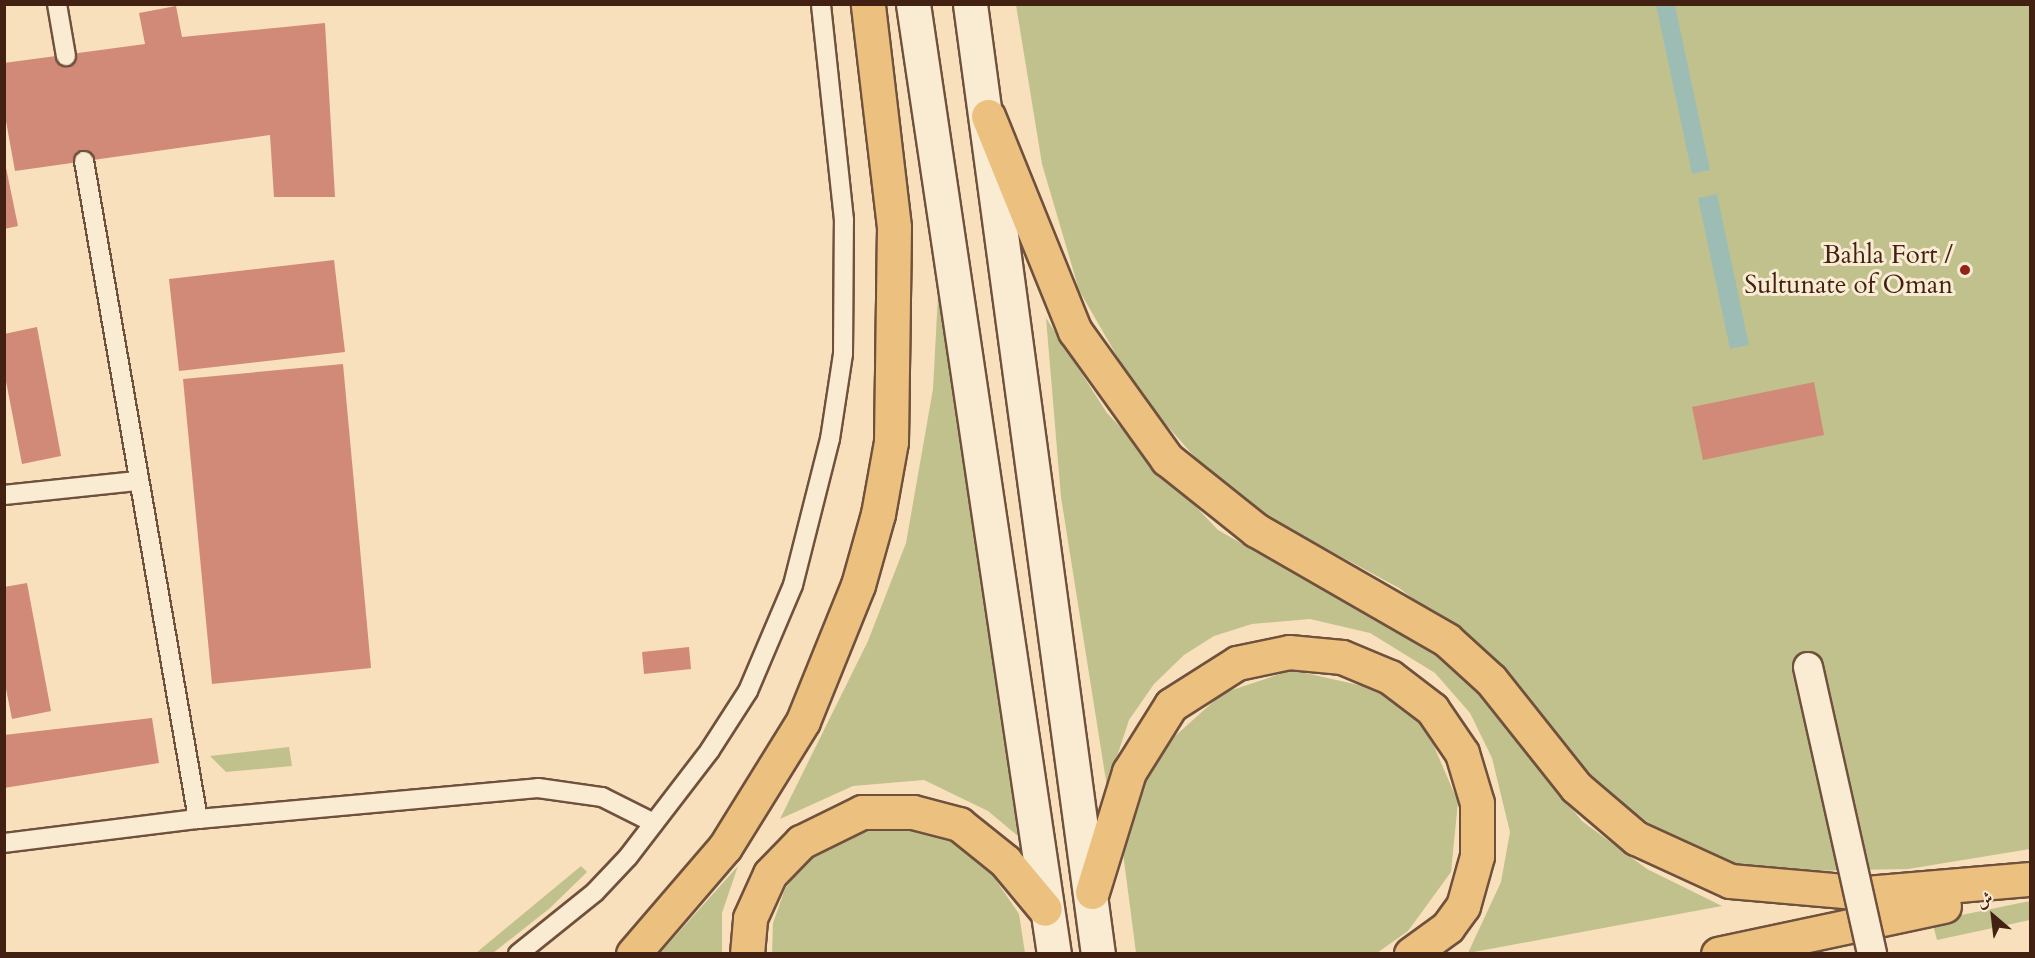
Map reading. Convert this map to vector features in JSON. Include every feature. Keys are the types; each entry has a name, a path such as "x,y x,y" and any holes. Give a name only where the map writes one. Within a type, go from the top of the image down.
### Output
{"highway":[{"path":"633,954 725,846 797,730 833,654 878,514 891,442 894,239 868,4"},
{"path":"988,116 1075,331 1167,459 1256,530 1448,640 1491,680 1576,787 1636,838 1730,881 1866,893 2031,879"},
{"path":"1092,892 1129,772 1171,705 1213,674 1246,660 1289,652 1342,657 1390,676 1432,709 1462,753 1477,803 1478,856 1463,906 1448,927 1411,954"},
{"path":"747,954 750,918 770,874 801,842 862,812 913,812 960,824 1005,861 1045,909"},
{"path":"1718,954 2031,887"}],"street":[{"path":"913,4 931,112 1045,909 1054,954"},
{"path":"970,4 988,116 1092,892 1098,954"},
{"path":"1808,667 1872,954"}],"lane":[{"path":"57,4 66,56"},
{"path":"518,954 595,892 654,823 748,691 793,585 830,439 843,354 844,220 821,4"},
{"path":"84,161 137,481 198,819"},
{"path":"4,495 137,481"},
{"path":"4,843 198,819 538,788 602,797 654,823"}],"green space":[{"path":"1016,5 2030,5 2030,849 1908,869 1805,871 1731,863 1680,845 1584,777 1458,633 1399,588 1279,523 1216,481 1138,393 1079,290 1042,164"},
{"path":"940,257 956,406 1018,836 988,811 924,780 853,786 780,819 868,641 906,543 933,389"},
{"path":"1046,318 1107,413 1218,530 1442,658 1481,696 1582,821 1647,869 1722,906 1468,953 1501,882 1510,832 1492,758 1470,713 1435,673 1370,633 1310,619 1252,624 1214,636 1184,655 1154,684 1129,720 1107,787 1061,497"},
{"path":"1292,670 1390,692 1427,730 1458,802 1451,872 1408,931 1377,953 1136,953 1122,845 1155,754 1223,693"},
{"path":"289,747 292,766 226,772 210,756"},
{"path":"881,823 926,826 983,861 1019,914 1025,953 772,954 773,923 785,889 811,853 843,830"},
{"path":"581,866 587,872 550,908 493,953 476,953"},
{"path":"738,866 722,913 722,953 660,953"},
{"path":"2030,901 2030,920 1937,940 1932,921"}],"water":[{"path":"1656,5 1675,5 1710,170 1692,174"},
{"path":"1717,194 1749,345 1730,349 1698,198"}],"building":[{"path":"176,6 182,37 325,23 335,197 274,197 270,135 15,171 4,110 4,63 145,44 139,13"},
{"path":"4,158 18,226 4,229"},
{"path":"334,260 345,352 179,371 169,279"},
{"path":"37,327 61,456 22,464 4,371 4,334"},
{"path":"343,364 371,668 212,684 183,379"},
{"path":"1814,382 1824,435 1703,460 1692,407"},
{"path":"27,583 51,711 12,719 4,679 4,587"},
{"path":"689,647 691,669 644,674 642,652"},
{"path":"152,718 159,763 4,788 4,735"}],"place":[{"name":"Bahla Fort / Sultunate of Oman","path":"1965,270"}]}
